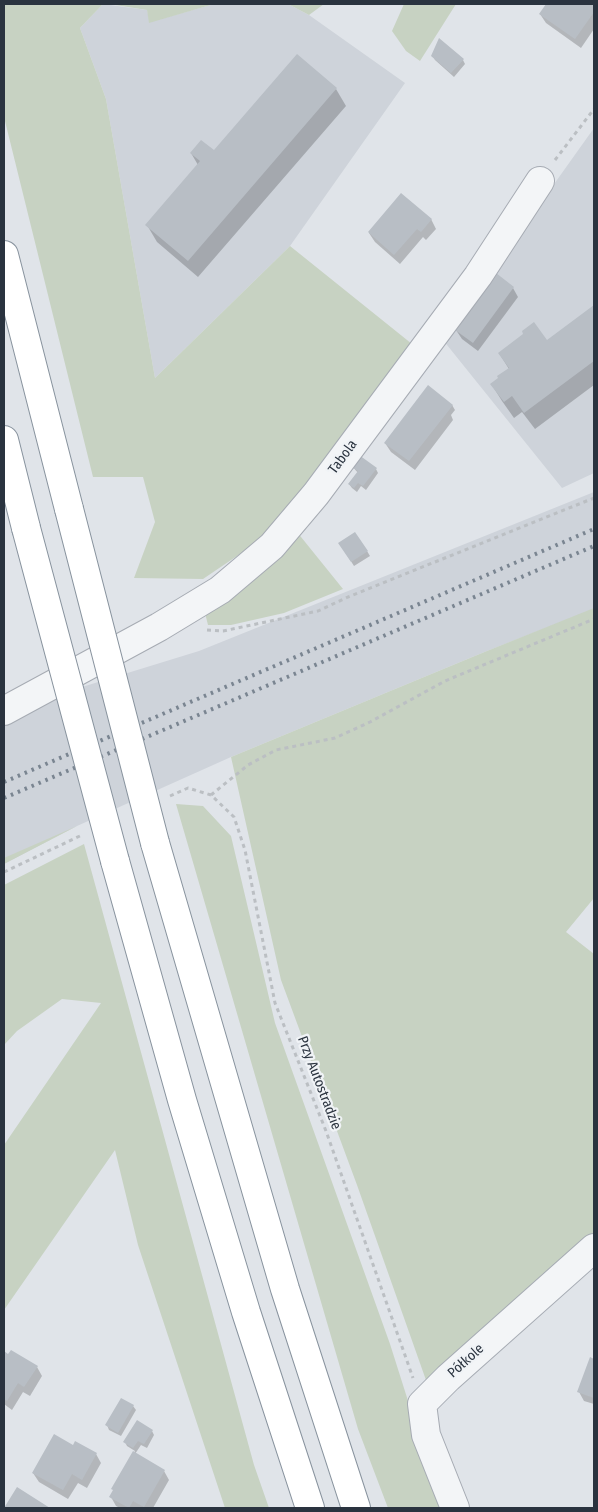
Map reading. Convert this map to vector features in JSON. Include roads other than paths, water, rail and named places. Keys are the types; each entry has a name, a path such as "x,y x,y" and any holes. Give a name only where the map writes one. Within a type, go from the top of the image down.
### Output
{"highway":[{"path":"4,255 155,843 285,1289 356,1508"},
{"path":"4,440 114,861 182,1100 246,1312 310,1508"}],"street":[{"name":"Tabola","path":"4,711 159,627 220,590 272,546 316,494 473,282 540,181"},
{"name":"Półkole","path":"455,1508 426,1436 422,1404 448,1378 594,1248"}],"railway":[{"path":"4,782 594,529"},
{"path":"4,798 594,546"}]}
